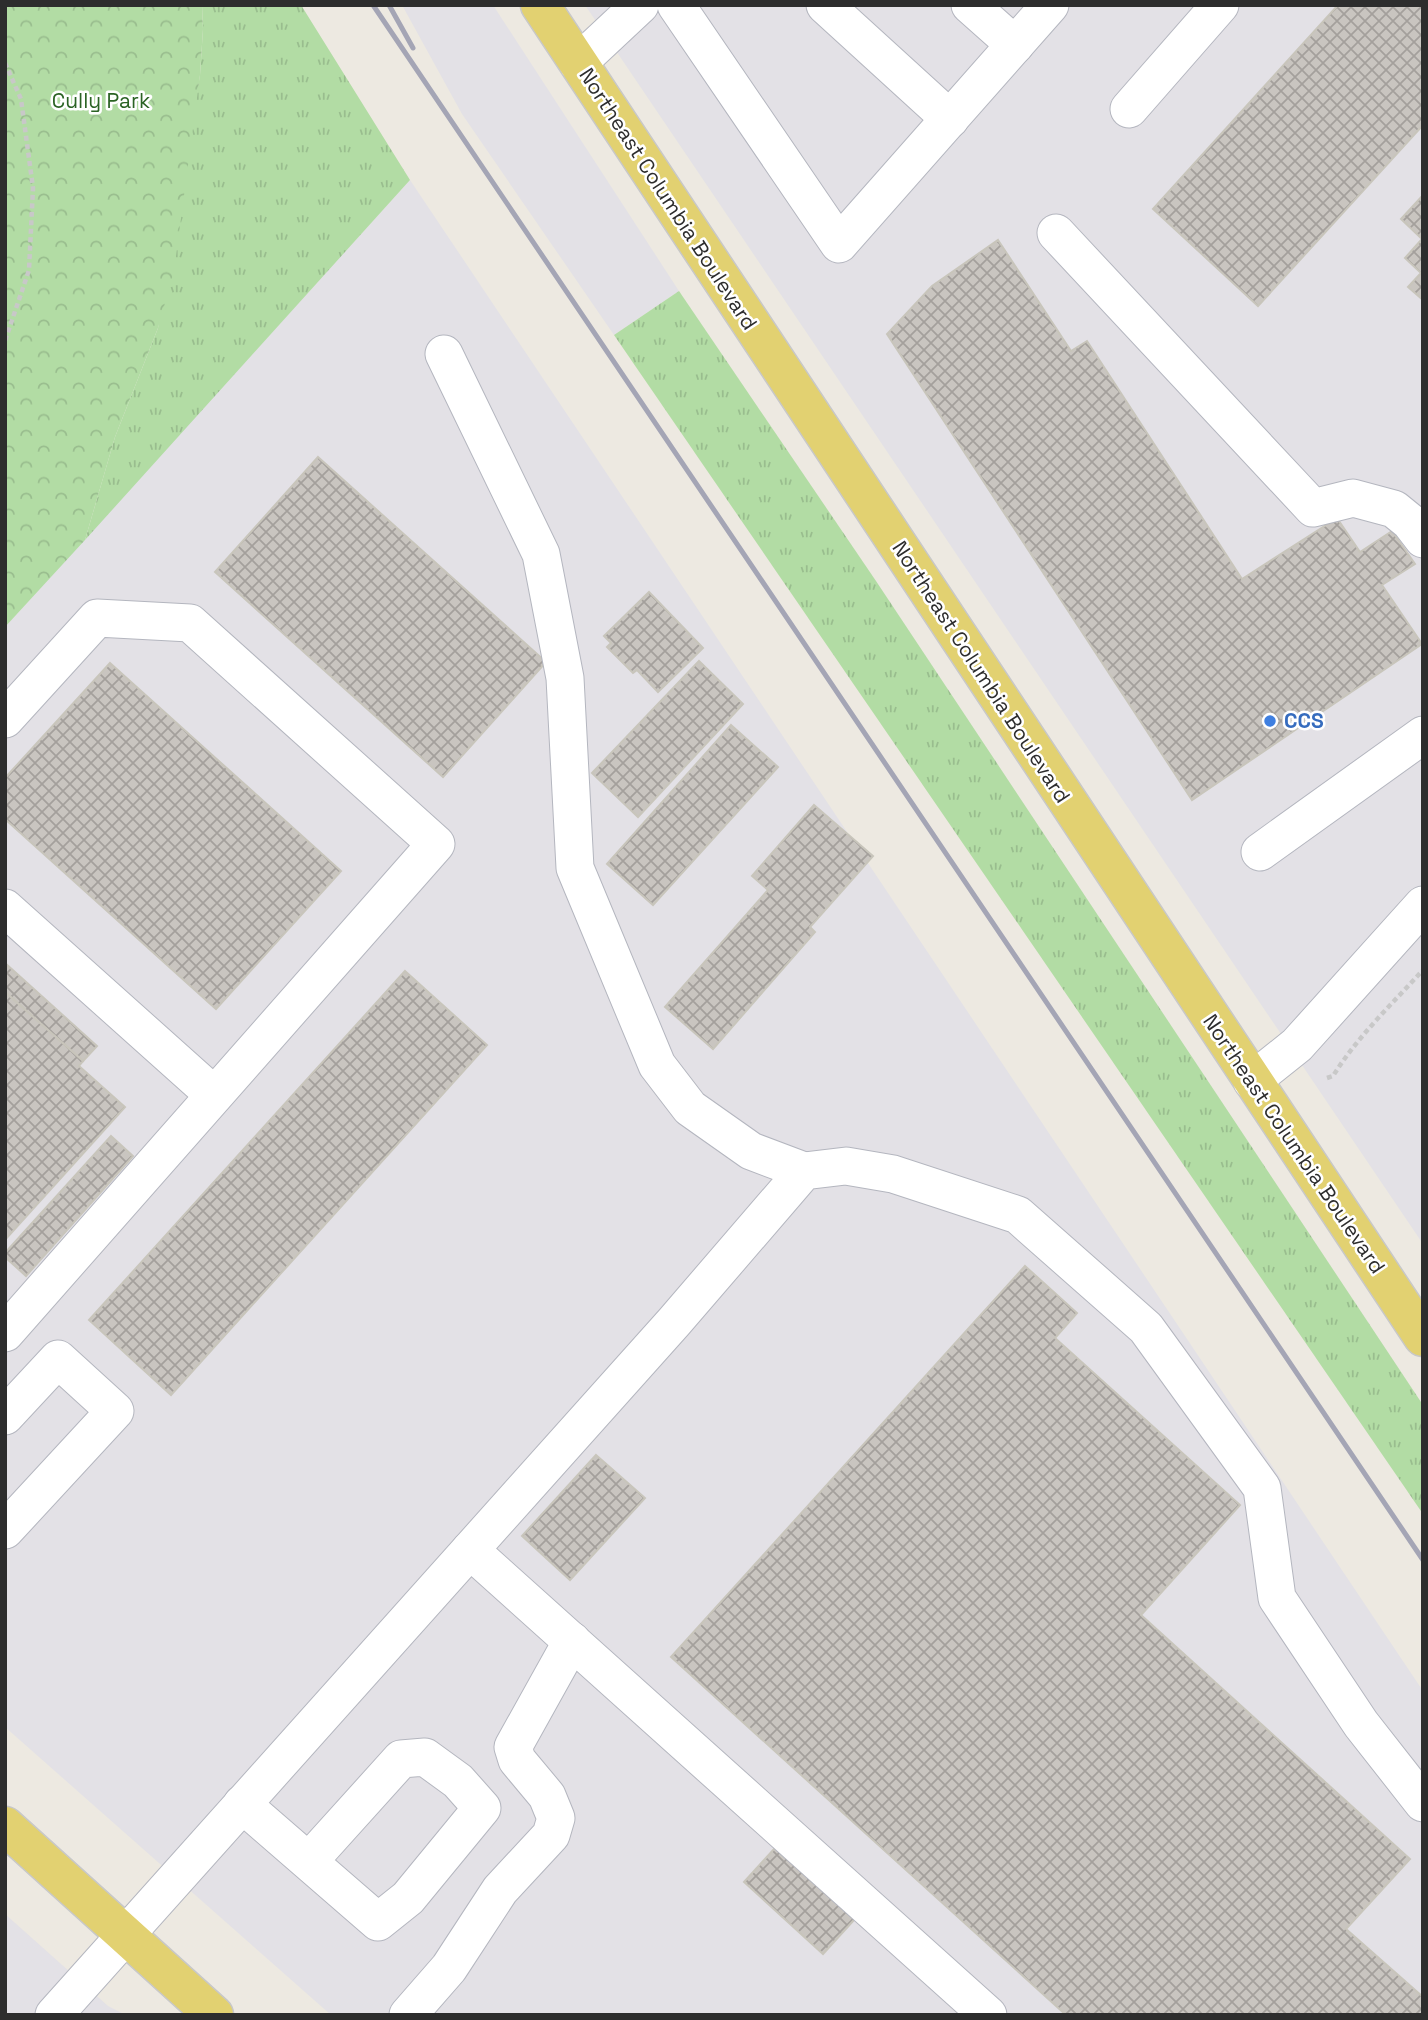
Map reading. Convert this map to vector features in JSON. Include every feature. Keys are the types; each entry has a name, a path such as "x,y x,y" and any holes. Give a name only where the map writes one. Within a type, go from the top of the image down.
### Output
{"main road":[{"name":"Northeast Columbia Boulevard","path":"540,5 1423,1337"},
{"path":"5,1826 126,1934 204,2012"}],"street":[{"path":"578,63 640,5"},
{"path":"676,5 839,244 1050,5"},
{"path":"825,5 950,119"},
{"path":"970,5 1015,45"},
{"path":"1129,109 1220,5"},
{"path":"1056,233 1313,508 1353,498 1394,509 1410,522 1423,539"},
{"path":"444,355 541,554 565,678 575,868 657,1065 690,1108 751,1152 804,1171 846,1166 893,1174 1018,1215 1146,1328 1262,1488 1276,1598 1361,1724 1423,1803"},
{"path":"5,719 96,618 190,623 436,844 5,1333"},
{"path":"1260,852 1423,735"},
{"path":"1252,1082 1297,1045 1423,905"},
{"path":"5,908 214,1095"},
{"path":"54,2015 674,1322 804,1171"},
{"path":"5,1416 58,1359 115,1411 5,1531"},
{"path":"470,1550 988,2015"},
{"path":"408,2015 449,1968 500,1890 551,1835 556,1818 547,1796 517,1760 513,1747 572,1641"},
{"path":"242,1804 378,1922 408,1898 482,1808 458,1781 425,1757 401,1759 309,1861"}],"path":[{"path":"5,63 21,99 33,188 29,270 5,341"},
{"path":"1327,1078 1333,1076 1354,1045 1423,970"}],"shaded area":[{"path":"402,5 493,5 679,291 614,335 462,114"},
{"path":"585,5 1423,5 1423,1244"},
{"path":"410,180 1423,1691 1423,2015 331,2015 5,1727 5,627"},
{"path":"5,1914 108,2006 126,2015 5,2015"}],"green space":[{"name":"Cully Park","path":"5,5 202,5 203,29 200,75 174,271 158,328 115,437 85,540 5,627"},
{"path":"202,5 301,5 410,180 85,540 115,437 158,328 200,75"},
{"path":"679,291 876,581 1423,1405 1423,1514 614,335"}],"building":[{"path":"1338,5 1423,5 1423,125 1258,306 1153,209"},
{"path":"1423,195 1423,300 1408,287 1421,273 1405,258 1422,239 1401,219"},
{"path":"998,240 1071,351 1087,341 1242,579 1337,518 1360,552 1392,531 1415,564 1382,585 1422,644 1192,800 887,334 932,286"},
{"path":"318,457 546,662 443,777 215,572"},
{"path":"649,592 703,648 658,692 637,670 633,673 607,647 611,643 604,636"},
{"path":"699,661 743,704 638,817 592,773"},
{"path":"110,663 341,871 216,1009 5,819 5,778"},
{"path":"731,725 778,767 653,905 607,864"},
{"path":"814,805 873,856 810,927 815,932 713,1049 665,1007 768,890 752,876"},
{"path":"5,963 97,1046 83,1061 5,992"},
{"path":"405,971 487,1045 171,1395 89,1320"},
{"path":"5,992 83,1061 79,1066 125,1107 5,1240"},
{"path":"111,1136 133,1156 26,1276 5,1257 5,1253"},
{"path":"1025,1266 1077,1313 1055,1338 1240,1505 1141,1615 1410,1859 1346,1929 1423,1997 1423,2015 1066,2015 671,1657"},
{"path":"596,1455 645,1498 570,1580 522,1536"},
{"path":"785,1837 864,1909 823,1954 744,1882"}],"railway":[{"path":"373,5 1423,1560"},
{"path":"389,5 413,48"}],"place":[{"name":"CCS","path":"1270,721"}]}
